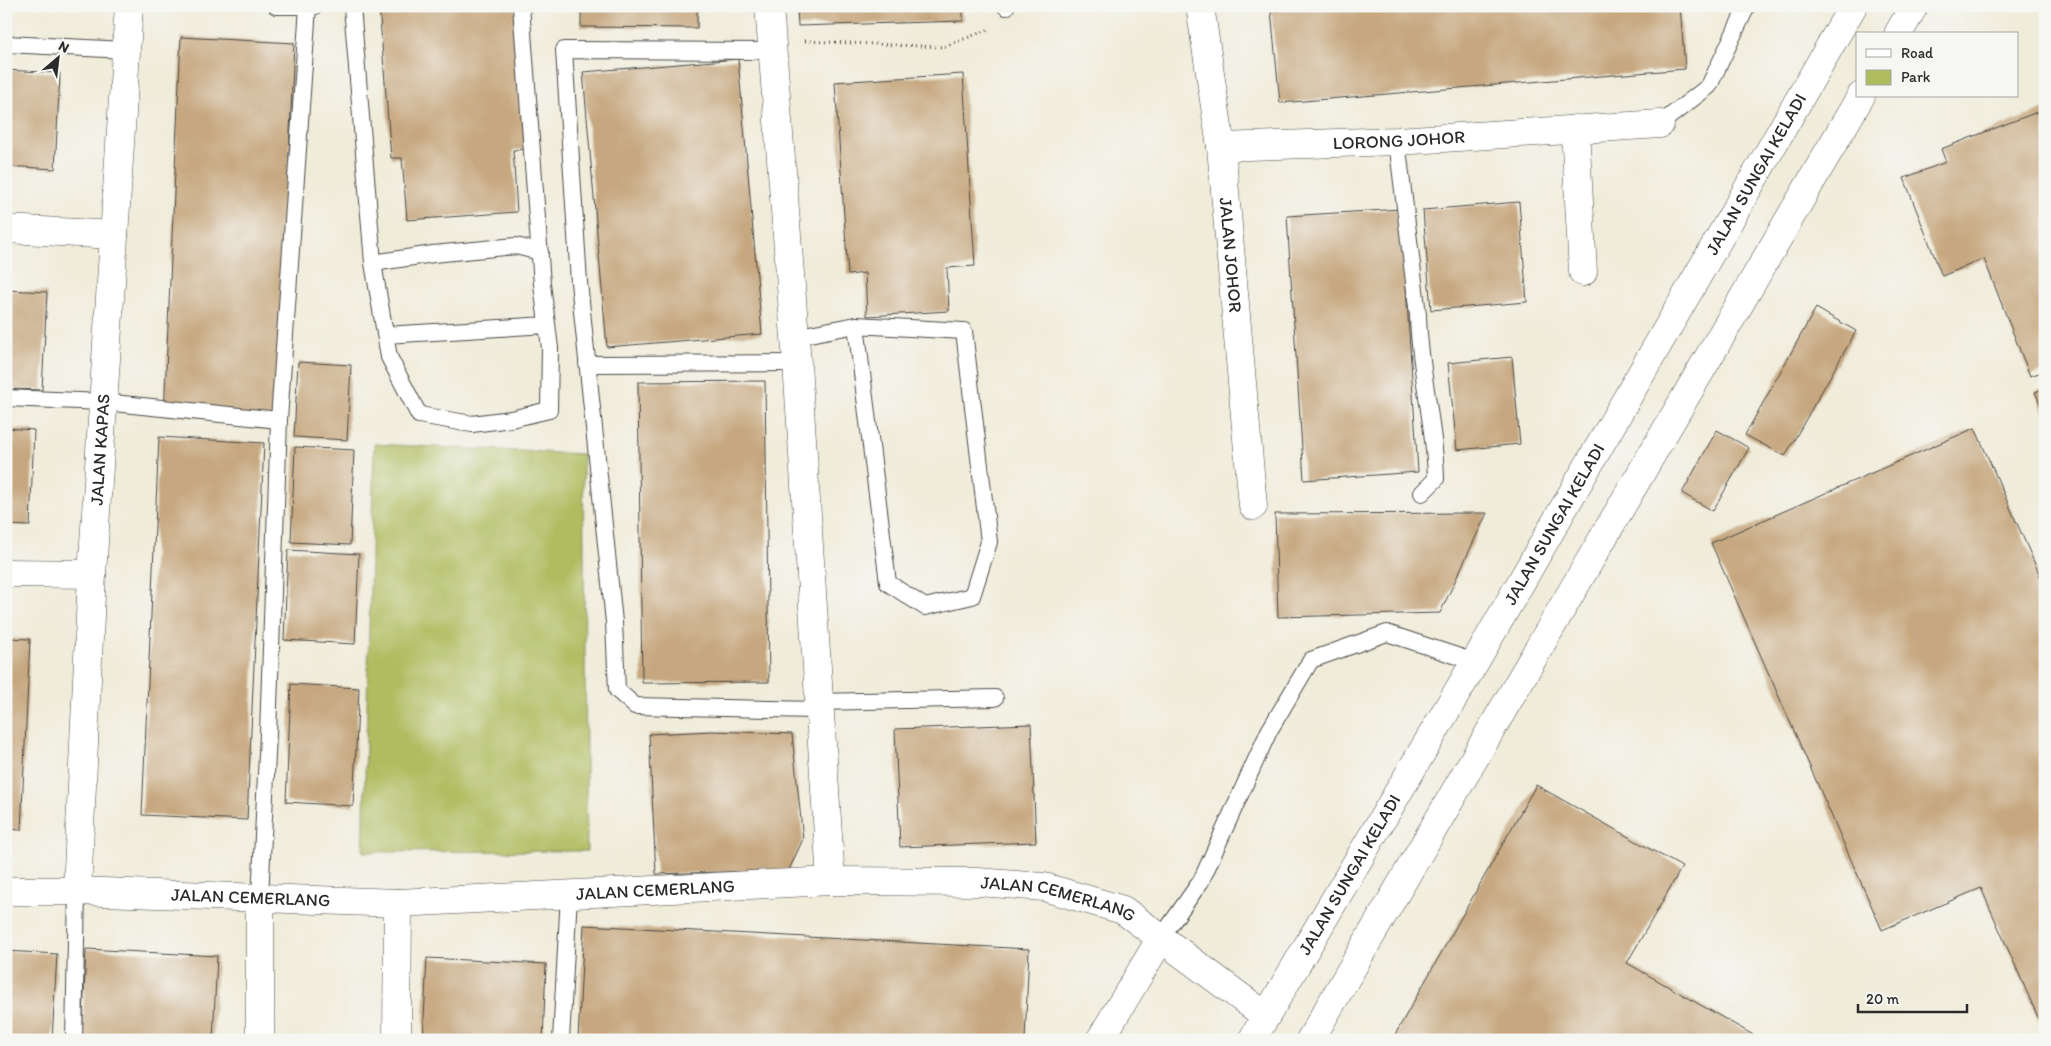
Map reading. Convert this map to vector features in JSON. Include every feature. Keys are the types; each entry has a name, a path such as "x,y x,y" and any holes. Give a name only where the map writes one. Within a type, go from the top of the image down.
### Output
{"street":[{"name":"JALAN KAPAS","path":"77,891 92,574 129,6"},
{"path":"769,6 795,350 831,882"},
{"name":"JALAN JOHOR","path":"1200,6 1220,147 1253,506"},
{"name":"JALAN SUNGAI KELADI","path":"1252,1040 1474,662 1853,6"},
{"path":"1899,32 1914,6"},
{"path":"1310,1040 1861,98"},
{"name":"LORONG JOHOR","path":"1220,147 1397,141 1660,124"},
{"path":"1575,129 1583,272"},
{"path":"6,229 114,235"},
{"path":"6,572 92,574"},
{"name":"JALAN CEMERLANG","path":"6,891 77,891 398,903 831,882 978,882 1044,887 1123,910 1266,1016"},
{"path":"260,898 260,1040"},
{"path":"396,1040 398,903"},
{"path":"1100,1040 1161,938"}],"lane":[{"path":"276,6 314,6"},
{"path":"352,6 373,263 389,357 419,415 472,424 511,419 549,410 550,348 540,252 521,6"},
{"name":"LORONG JOHOR","path":"1660,124 1709,86 1747,6"},
{"path":"260,898 279,420 308,7"},
{"path":"6,44 126,50"},
{"path":"772,45 564,50 579,282 614,622 617,690 635,706 818,706 995,698"},
{"path":"1397,141 1418,315 1418,343 1436,455 1436,479 1422,493"},
{"path":"373,263 442,253 516,246 540,252"},
{"path":"587,364 795,350 856,324 964,331 989,542 972,596 925,607 888,583 856,324"},
{"path":"385,334 547,325"},
{"path":"6,398 103,402 279,420"},
{"path":"1161,938 1201,881 1269,731 1311,660 1387,633 1474,662"},
{"path":"74,1040 77,891"},
{"path":"561,1040 569,895"}],"path":[{"path":"772,45 944,47 989,31 1005,7"}],"green space":[{"path":"374,444 583,454 587,851 363,852"}],"building":[{"path":"83,6 104,6 104,9 83,8"},
{"path":"379,6 515,6 527,149 513,150 517,212 407,220 402,158 391,158"},
{"path":"581,6 697,6 697,28 581,27"},
{"path":"797,6 963,6 963,21 798,26"},
{"path":"1323,6 1680,6 1685,69 1280,103 1271,11"},
{"path":"181,37 294,43 277,421 164,415"},
{"path":"738,59 762,334 607,347 583,72"},
{"path":"6,70 60,73 55,169 6,166"},
{"path":"963,74 975,266 947,268 949,311 867,316 865,273 848,275 835,82"},
{"path":"2045,109 2045,371 2030,376 1984,259 1942,276 1904,178 1946,162 1941,149"},
{"path":"1519,202 1527,302 1431,310 1423,210"},
{"path":"1401,209 1418,472 1304,480 1287,216"},
{"path":"6,290 47,292 42,390 6,389"},
{"path":"1816,308 1856,331 1785,456 1745,435"},
{"path":"1512,357 1520,444 1457,450 1448,363"},
{"path":"298,362 351,365 347,440 294,437"},
{"path":"765,381 769,682 642,683 638,382"},
{"path":"2045,388 2045,415 2035,392"},
{"path":"6,428 34,430 30,526 6,525"},
{"path":"1975,428 2045,587 2045,1033 1981,888 1882,930 1711,543"},
{"path":"1717,430 1749,448 1713,511 1682,493"},
{"path":"159,437 264,443 247,820 142,815"},
{"path":"295,447 354,450 350,545 291,542"},
{"path":"1487,513 1440,613 1278,617 1275,514"},
{"path":"288,550 359,554 355,644 284,640"},
{"path":"6,638 30,639 21,830 6,829"},
{"path":"291,684 359,688 353,806 286,802"},
{"path":"1031,724 1036,842 900,847 895,729"},
{"path":"712,731 792,734 803,839 789,870 656,874 649,734"},
{"path":"1536,785 1682,867 1627,963 1762,1040 1392,1040"},
{"path":"584,925 1029,949 1025,1040 578,1040"},
{"path":"86,949 217,956 213,1040 82,1040"},
{"path":"6,951 57,954 52,1040 6,1040"},
{"path":"427,958 546,964 543,1040 423,1040"}]}
